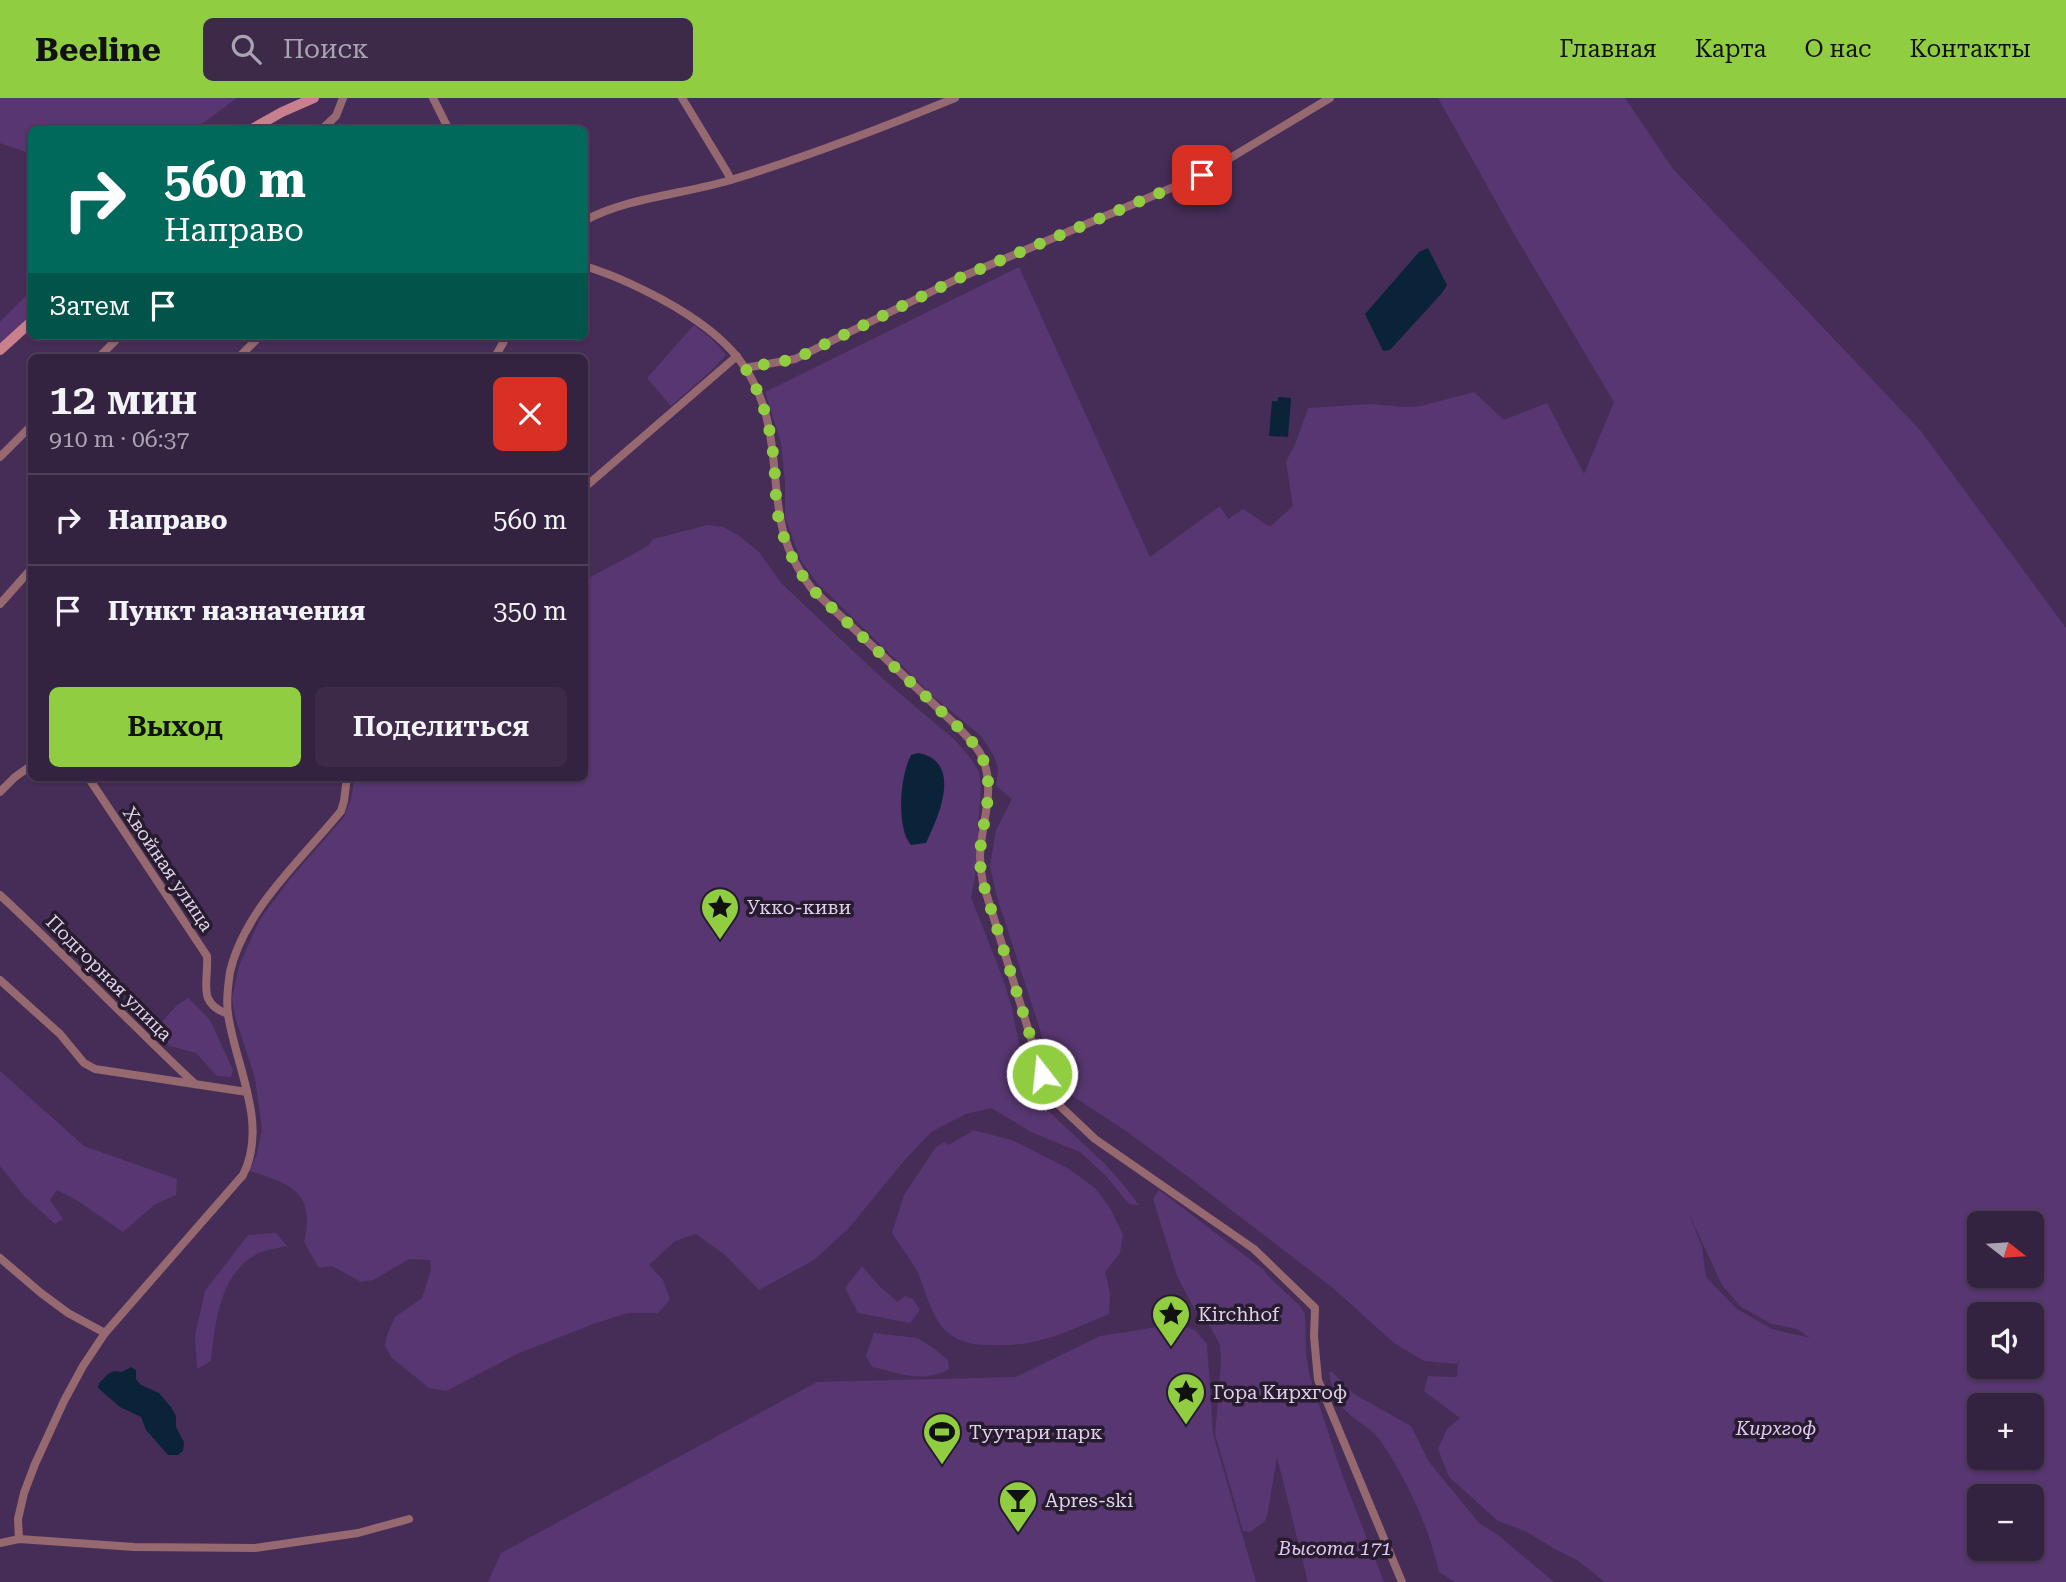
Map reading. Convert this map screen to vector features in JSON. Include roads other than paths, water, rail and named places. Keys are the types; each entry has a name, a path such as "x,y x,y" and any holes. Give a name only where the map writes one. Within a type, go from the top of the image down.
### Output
{"street":[{"path":"257,126 314,98"},
{"path":"325,126 336,116 343,98"},
{"path":"433,98 447,126"},
{"path":"682,98 731,180"},
{"path":"588,219 642,201 731,180 858,138 955,98"},
{"path":"745,368 795,359 959,278 1202,175 1330,98"},
{"path":"588,266 609,273 694,317 719,337 745,368 761,398 768,422 781,529 803,577 812,589 959,728 979,751 984,762 989,795 980,855 983,883 1049,1090 1059,1105 1095,1139 1254,1249 1315,1308 1314,1336 1318,1380 1402,1582"},
{"path":"0,350 28,325"},
{"path":"102,354 116,340"},
{"path":"242,354 256,340"},
{"path":"588,485 737,356"},
{"path":"0,457 28,429"},
{"path":"0,604 28,572"},
{"path":"0,792 28,768"},
{"name":"Хвойная улица","path":"91,781 208,956 205,988 209,1002 228,1014"},
{"path":"19,1539 18,1519 37,1458 64,1401 105,1333 243,1175 250,1161 252,1133 247,1092 228,1014 230,972 249,924 276,887 341,811 346,781"},
{"name":"Подгорная улица","path":"0,895 64,954 195,1084"},
{"path":"0,980 60,1034 84,1063 95,1069 247,1092"},
{"path":"0,1258 68,1313 105,1333"},
{"path":"0,1543 19,1539 134,1548 255,1548 358,1533 409,1519"}],"water":[{"path":"1428,248 1447,285 1390,350 1383,351 1365,314 1419,252"},
{"path":"1278,397 1291,398 1288,437 1269,436 1272,401 1278,401"},
{"path":"918,753 932,758 940,767 944,792 926,843 911,845 903,826 901,801 907,764 911,755"},
{"path":"131,1367 136,1370 136,1379 141,1385 159,1393 176,1416 176,1427 184,1442 183,1451 178,1455 168,1455 146,1430 141,1417 120,1407 98,1388 108,1374 122,1372"}],"place":[{"name":"Укко-киви","path":"720,941"},
{"name":"Kirchhof","path":"1171,1348"},
{"name":"Гора Кирхгоф","path":"1186,1426"},
{"name":"Туутари парк","path":"942,1466"},
{"name":"Apres-ski","path":"1018,1534"}],"park label":[{"name":"Кирхгоф","path":"1776,1428"},
{"name":"Высота 171","path":"1335,1548"}]}
